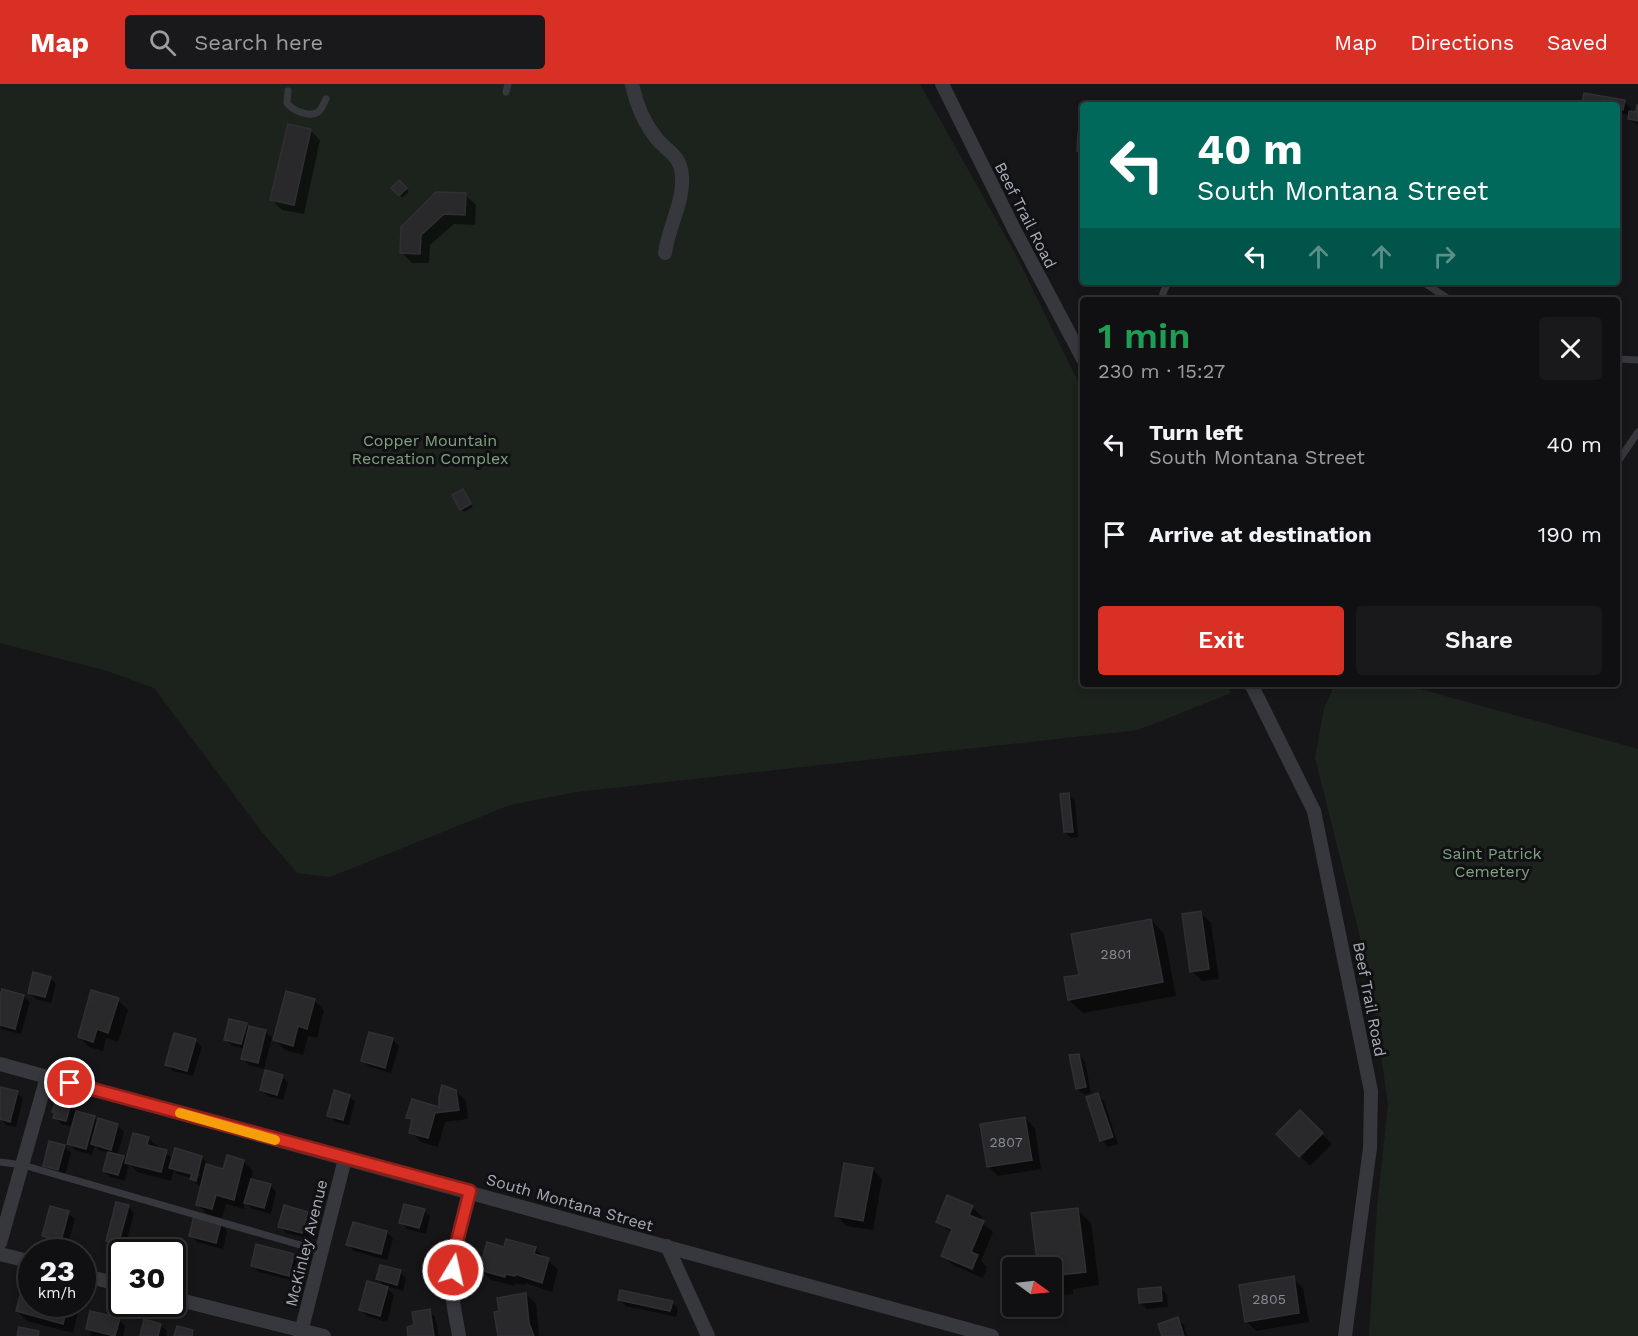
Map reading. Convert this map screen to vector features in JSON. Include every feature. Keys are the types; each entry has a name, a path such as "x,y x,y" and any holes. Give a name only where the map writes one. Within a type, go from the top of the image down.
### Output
{"street":[{"path":"633,84 635,101 643,118 657,138 680,162 682,186 665,253"},
{"name":"Beef Trail Road","path":"942,84 1014,229 1080,354"},
{"name":"Beef Trail Road","path":"1252,687 1314,811 1371,1092 1370,1148 1345,1336"},
{"name":"South Montana Street","path":"0,1064 470,1191 992,1336"},
{"path":"0,1243 47,1077"},
{"name":"McKinley Avenue","path":"300,1334 345,1159"},
{"path":"459,1336 452,1291 454,1253 470,1191"},
{"path":"667,1246 708,1336"},
{"path":"0,1254 18,1258"},
{"path":"186,1302 300,1334 324,1336"}],"lane":[{"path":"288,90 286,103 292,110 313,114 318,112 326,99"},
{"path":"1428,285 1446,297"},
{"path":"1620,359 1638,360"},
{"path":"1620,459 1638,432"},
{"path":"0,1162 23,1165 321,1251"}],"green space":[{"name":"Copper Mountain Recreation Complex","path":"0,84 920,84 1016,255 1080,386 1080,687 1228,687 1231,693 1138,730 576,792 510,805 330,877 297,873 262,832 154,688 107,671 0,643"},
{"name":"Saint Patrick Cemetery","path":"1334,687 1413,687 1638,749 1638,1336 1369,1336 1377,1208 1388,1104 1370,977 1315,758 1324,708"}],"building":[{"path":"1584,93 1625,100 1623,110 1620,110 1620,102 1582,102"},
{"path":"1637,104 1638,121 1628,119 1629,111 1636,112"},
{"path":"288,124 311,129 294,205 270,200"},
{"path":"1078,133 1080,133 1080,152 1077,151"},
{"path":"399,180 407,188 399,196 391,188"},
{"path":"436,192 466,193 465,215 444,214 421,235 420,254 400,253 401,227"},
{"path":"463,489 471,504 460,510 452,495"},
{"path":"1069,793 1073,832 1064,832 1060,794"},
{"path":"1201,911 1209,969 1190,972 1182,914"},
{"path":"1151,919 1163,982 1068,1000 1064,977 1079,975 1071,934"},
{"path":"33,972 51,977 45,997 28,993"},
{"path":"2,989 24,995 15,1029 0,1025"},
{"path":"91,990 119,998 108,1033 97,1029 93,1042 78,1037"},
{"path":"286,991 315,999 307,1029 298,1026 293,1046 273,1040"},
{"path":"229,1019 247,1023 241,1044 224,1040"},
{"path":"249,1026 266,1030 258,1063 241,1059"},
{"path":"369,1032 393,1038 385,1068 361,1061"},
{"path":"174,1033 196,1039 187,1071 165,1065"},
{"path":"1079,1054 1086,1087 1076,1089 1069,1055"},
{"path":"265,1070 283,1075 277,1095 260,1090"},
{"path":"442,1085 456,1090 459,1110 435,1113 428,1138 409,1133 412,1119 406,1118 412,1099 439,1107"},
{"path":"0,1087 18,1091 10,1122 0,1119"},
{"path":"334,1090 350,1095 343,1120 327,1116"},
{"path":"1098,1093 1113,1137 1100,1141 1086,1097"},
{"path":"56,1100 71,1104 66,1121 53,1118 55,1112 52,1112"},
{"path":"1300,1110 1323,1133 1299,1157 1276,1134"},
{"path":"76,1111 95,1116 86,1149 67,1144"},
{"path":"1025,1117 1032,1160 987,1167 980,1124"},
{"path":"98,1118 118,1124 111,1150 91,1144"},
{"path":"133,1133 149,1137 147,1145 167,1150 161,1172 125,1163"},
{"path":"49,1141 65,1145 58,1170 43,1166"},
{"path":"175,1148 202,1156 196,1181 190,1179 192,1174 169,1168"},
{"path":"108,1152 124,1156 118,1175 103,1171"},
{"path":"227,1155 244,1160 234,1200 216,1195 212,1209 196,1205 206,1164 223,1169"},
{"path":"844,1163 873,1168 863,1221 835,1216"},
{"path":"251,1179 271,1184 264,1208 244,1203"},
{"path":"947,1195 973,1206 969,1215 984,1221 971,1252 978,1255 972,1269 941,1256 952,1229 936,1222"},
{"path":"116,1202 129,1205 120,1239 106,1241"},
{"path":"404,1204 425,1209 419,1228 399,1223"},
{"path":"284,1205 308,1212 302,1233 278,1227"},
{"path":"50,1206 69,1211 62,1239 42,1236"},
{"path":"1078,1208 1086,1272 1062,1275 1062,1257 1037,1257 1031,1213"},
{"path":"194,1216 221,1224 216,1243 189,1236"},
{"path":"353,1222 387,1231 381,1254 346,1245"},
{"path":"506,1239 536,1247 534,1254 549,1258 542,1283 515,1274 515,1276 505,1274 505,1277 479,1270 487,1242 504,1247"},
{"path":"256,1244 294,1254 289,1276 251,1266"},
{"path":"380,1265 401,1270 397,1285 376,1279"},
{"path":"1294,1276 1299,1313 1245,1322 1239,1285"},
{"path":"367,1281 388,1287 380,1316 359,1310"},
{"path":"1161,1287 1162,1301 1139,1303 1138,1289"},
{"path":"620,1290 673,1301 670,1311 618,1300"},
{"path":"526,1293 529,1323 534,1336 498,1336 494,1312 499,1311 497,1298"},
{"path":"430,1309 434,1336 408,1336 407,1327 414,1325 412,1312"},
{"path":"96,1312 120,1318 115,1336 86,1329 89,1317 96,1317"},
{"path":"38,1317 65,1317 63,1324"},
{"path":"1178,1317 1184,1336 1162,1336 1158,1324"},
{"path":"144,1319 161,1324 158,1336 140,1336"},
{"path":"177,1326 193,1330 192,1336 174,1336"},
{"path":"19,1327 39,1331 38,1336 17,1336"}],"slow traffic":[{"path":"180,1113 275,1140"}],"route":[{"path":"70,1083 470,1191 454,1253 453,1270"}]}
